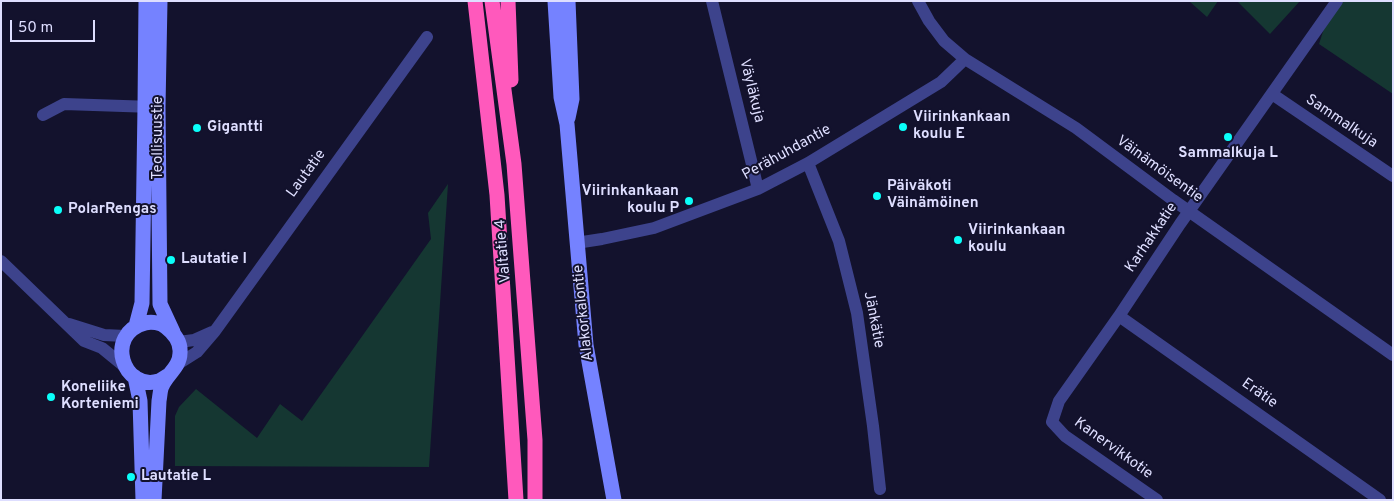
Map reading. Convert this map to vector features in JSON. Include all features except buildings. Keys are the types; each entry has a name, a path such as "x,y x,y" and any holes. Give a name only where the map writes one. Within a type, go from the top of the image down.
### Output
{"highway":[{"name":"Valtatie 4","path":"474,1 497,195 516,500"},
{"name":"Valtatie 4","path":"492,1 514,164 535,440 535,500"},
{"path":"508,1 514,164"}],"street":[{"name":"Teollisuustie","path":"146,1 160,304 176,337"},
{"name":"Teollisuustie","path":"131,331 142,303 152,107 160,1"},
{"name":"Alakorkalontie","path":"555,1 561,97 567,124 586,345 614,500"},
{"name":"Alakorkalontie","path":"567,124 572,99 568,1"},
{"name":"Väyläkuja","path":"712,1 758,189"},
{"name":"Väinämöisentie","path":"918,1 929,21 944,41 965,59 1076,128 1189,212 1393,355"},
{"name":"Karhakkatie","path":"1052,422 1059,401 1119,316 1180,224 1337,1"},
{"name":"Lautatie","path":"174,370 197,352 215,331 427,37"},
{"name":"Perähuhdantie","path":"576,243 654,228 758,189 808,163 941,82 965,59"},
{"name":"Sammalkuja","path":"1272,94 1393,176"},
{"path":"44,115 64,104 152,107"},
{"name":"Jänkätie","path":"808,163 839,242 857,313 880,489"},
{"path":"1,260 84,341 102,348 130,372 146,382 158,381 174,370"},
{"name":"Erätie","path":"1119,316 1380,500"},
{"path":"66,324 104,335 131,331 149,322 162,324 176,337 180,353 174,370 162,385 158,409 154,500"},
{"path":"131,331 121,351 140,401 143,500"},
{"path":"176,337 194,340 215,331"},
{"name":"Kanervikkotie","path":"1052,422 1065,436 1157,500"}],"green space":[{"path":"1189,1 1218,1 1207,17"},
{"path":"1239,1 1300,1 1270,34"},
{"path":"1337,1 1393,1 1393,94 1319,44 1329,13"},
{"path":"448,184 429,467 175,466 175,416 179,407 196,389 257,438 280,404 302,421 431,239 428,213"}],"place":[{"name":"Viirinkankaan koulu E","path":"903,127"},
{"name":"Gigantti","path":"197,128"},
{"name":"Sammalkuja L","path":"1228,137"},
{"name":"Päiväkoti Väinämöinen","path":"877,196"},
{"name":"Viirinkankaan koulu P","path":"689,201"},
{"name":"PolarRengas","path":"58,210"},
{"name":"Viirinkankaan koulu","path":"958,240"},
{"name":"Lautatie I","path":"171,260"},
{"name":"Koneliike Korteniemi","path":"51,397"},
{"name":"Lautatie L","path":"131,477"}]}
